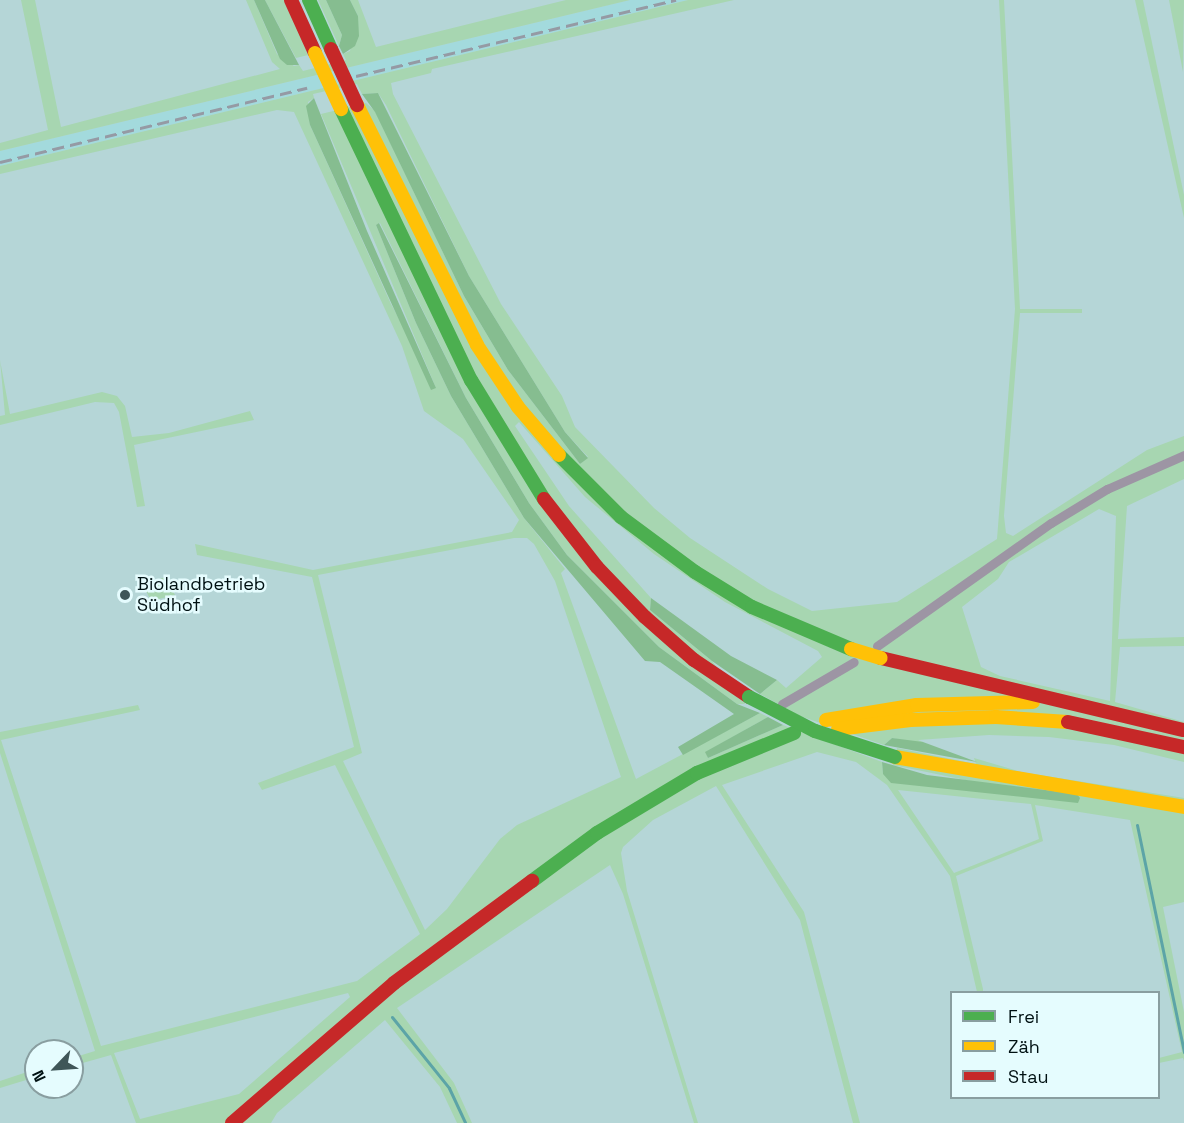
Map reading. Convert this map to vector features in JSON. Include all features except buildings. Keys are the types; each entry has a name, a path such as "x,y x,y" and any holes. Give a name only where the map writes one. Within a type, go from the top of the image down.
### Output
{"highway":[{"path":"291,0 471,380 543,498 597,567 645,617 694,660 749,697 815,731 895,758 1184,807"},
{"path":"309,0 357,105 477,345 518,407 563,460 621,517 695,572 752,607 853,656 879,652 1184,730"},
{"path":"826,720 927,704 1068,702"},
{"path":"838,729 929,718 1008,717 1086,723 1184,747"},
{"path":"232,1123 394,983 550,866 662,792 730,757 794,733"}],"street":[{"path":"879,652 1059,517 1111,487 1184,455"},
{"path":"782,704 853,656"}],"shaded area":[{"path":"630,0 688,0 0,166 0,151"}],"green space":[{"path":"21,0 35,0 61,127 280,69 272,62 246,0 254,0 277,54 294,66 299,65 303,71 346,60 343,54 350,51 358,16 350,0 358,0 376,47 566,0 630,0 0,151 0,143 48,130"},
{"path":"254,0 265,0 299,65 287,65 280,59"},
{"path":"265,0 285,0 312,54 296,58"},
{"path":"318,0 326,0 342,35 339,46"},
{"path":"326,0 350,0 358,16 359,36 355,46 343,54 339,46 342,35"},
{"path":"688,0 734,0 432,69 431,73 391,83 393,94 501,304 562,396 575,427 654,508 690,538 768,589 812,611 897,602 997,539 1015,309 999,0 1004,0 1020,309 1082,309 1082,313 1020,313 1004,516 1006,533 1013,536 1147,450 1184,436 1184,479 1127,506 1118,639 1184,637 1184,646 1120,647 1115,702 1184,722 1184,762 1114,745 1049,737 989,735 918,740 923,742 918,743 892,738 884,745 800,716 760,694 777,680 786,688 822,657 818,651 725,602 654,554 585,497 519,422 515,426 569,506 651,598 650,610 712,661 745,704 737,704 659,647 567,555 529,503 466,398 380,223 376,225 416,323 451,396 524,518 565,569 561,573 636,779 760,713 768,717 706,752 708,758 783,725 882,762 883,774 1077,794 975,782 893,765 897,748 976,764 974,758 1021,772 1184,798 1184,902 1163,907 1184,1012 1184,1061 1183,1058 1160,1063 1160,1058 1182,1052 1130,820 1035,805 1043,841 956,876 983,989 983,991 977,991 950,876 887,785 856,762 817,752 722,785 804,912 860,1123 853,1123 800,920 716,786 653,820 623,847 621,853 627,891 698,1123 694,1123 623,894 610,865 397,1008 454,1083 472,1123 457,1123 440,1087 385,1020 277,1113 271,1123 136,1123 111,1055 84,1063 84,1054 95,1051 0,753 0,732 138,705 140,710 1,740 101,1046 357,981 420,934 335,765 262,790 258,783 354,747 312,577 197,555 195,544 313,570 512,532 519,520 463,439 424,411 402,346 294,112 277,110 0,174 0,166","holes":["357,84 362,94 378,93 386,105 469,276 565,432 588,457 580,464 508,370 464,296 375,111 366,103 321,114 436,388 391,304 310,125 308,102 314,98 313,94","1099,509 1116,516 1110,701 1000,676 981,667 962,607 998,579 1009,562","514,538 527,538 534,544 555,581 621,777 517,825 500,839 447,909 425,930 343,761 362,753 318,575","898,790 1031,804 1039,839 954,873","348,993 350,997 239,1094 140,1119 114,1053"]},
{"path":"1135,0 1143,0 1184,195 1184,218"},
{"path":"1169,0 1184,0 1183,72"},
{"path":"378,93 469,276 565,432 588,458 580,464 508,370 464,296 375,112 362,94"},
{"path":"314,98 367,231 436,388 431,390 310,125 306,106"},
{"path":"379,223 466,398 529,503 567,555 659,647 737,704 760,713 683,755 678,747 734,714 660,662 645,661 524,518 451,396 416,323 376,225"},
{"path":"0,360 10,414 102,392 117,396 125,406 132,437 169,433 250,411 254,420 134,445 145,506 137,507 119,412 114,403 95,402 0,425 0,416 5,415"},
{"path":"165,577 175,595 151,601 143,585"},
{"path":"651,598 731,656 777,680 760,694 712,661 650,610"},
{"path":"768,717 783,725 708,758 705,752"},
{"path":"892,738 923,742 977,762 884,745"},
{"path":"882,762 927,775 1077,794 1080,798 1078,803 891,783 883,774"},
{"path":"24,1073 24,1081 0,1088 0,1081"}],"waterway":[{"path":"1137,825 1184,1052"},
{"path":"392,1017 449,1088 465,1123"}],"railway":[{"path":"356,76 676,0"},
{"path":"0,162 307,88"}],"traffic: fast":[{"path":"309,0 331,49"},
{"path":"341,109 471,380 544,499"},
{"path":"559,455 621,517 695,572 752,607 851,649"},
{"path":"749,697 815,731 895,757"},
{"path":"532,881 597,833 697,773 794,733"}],"traffic: slow":[{"path":"315,53 341,109"},
{"path":"357,105 477,345 518,407 559,455"},
{"path":"851,649 881,658"},
{"path":"826,720 917,705 1033,702"},
{"path":"838,729 910,720 996,717 1068,722"},
{"path":"895,757 1184,807"}],"traffic: jam":[{"path":"291,0 315,53"},
{"path":"331,49 357,105"},
{"path":"544,499 597,567 645,617 694,660 749,697"},
{"path":"881,658 1184,730"},
{"path":"1068,722 1184,747"},
{"path":"232,1123 394,983 532,881"}],"place":[{"name":"Biolandbetrieb Südhof","path":"125,595"}]}
